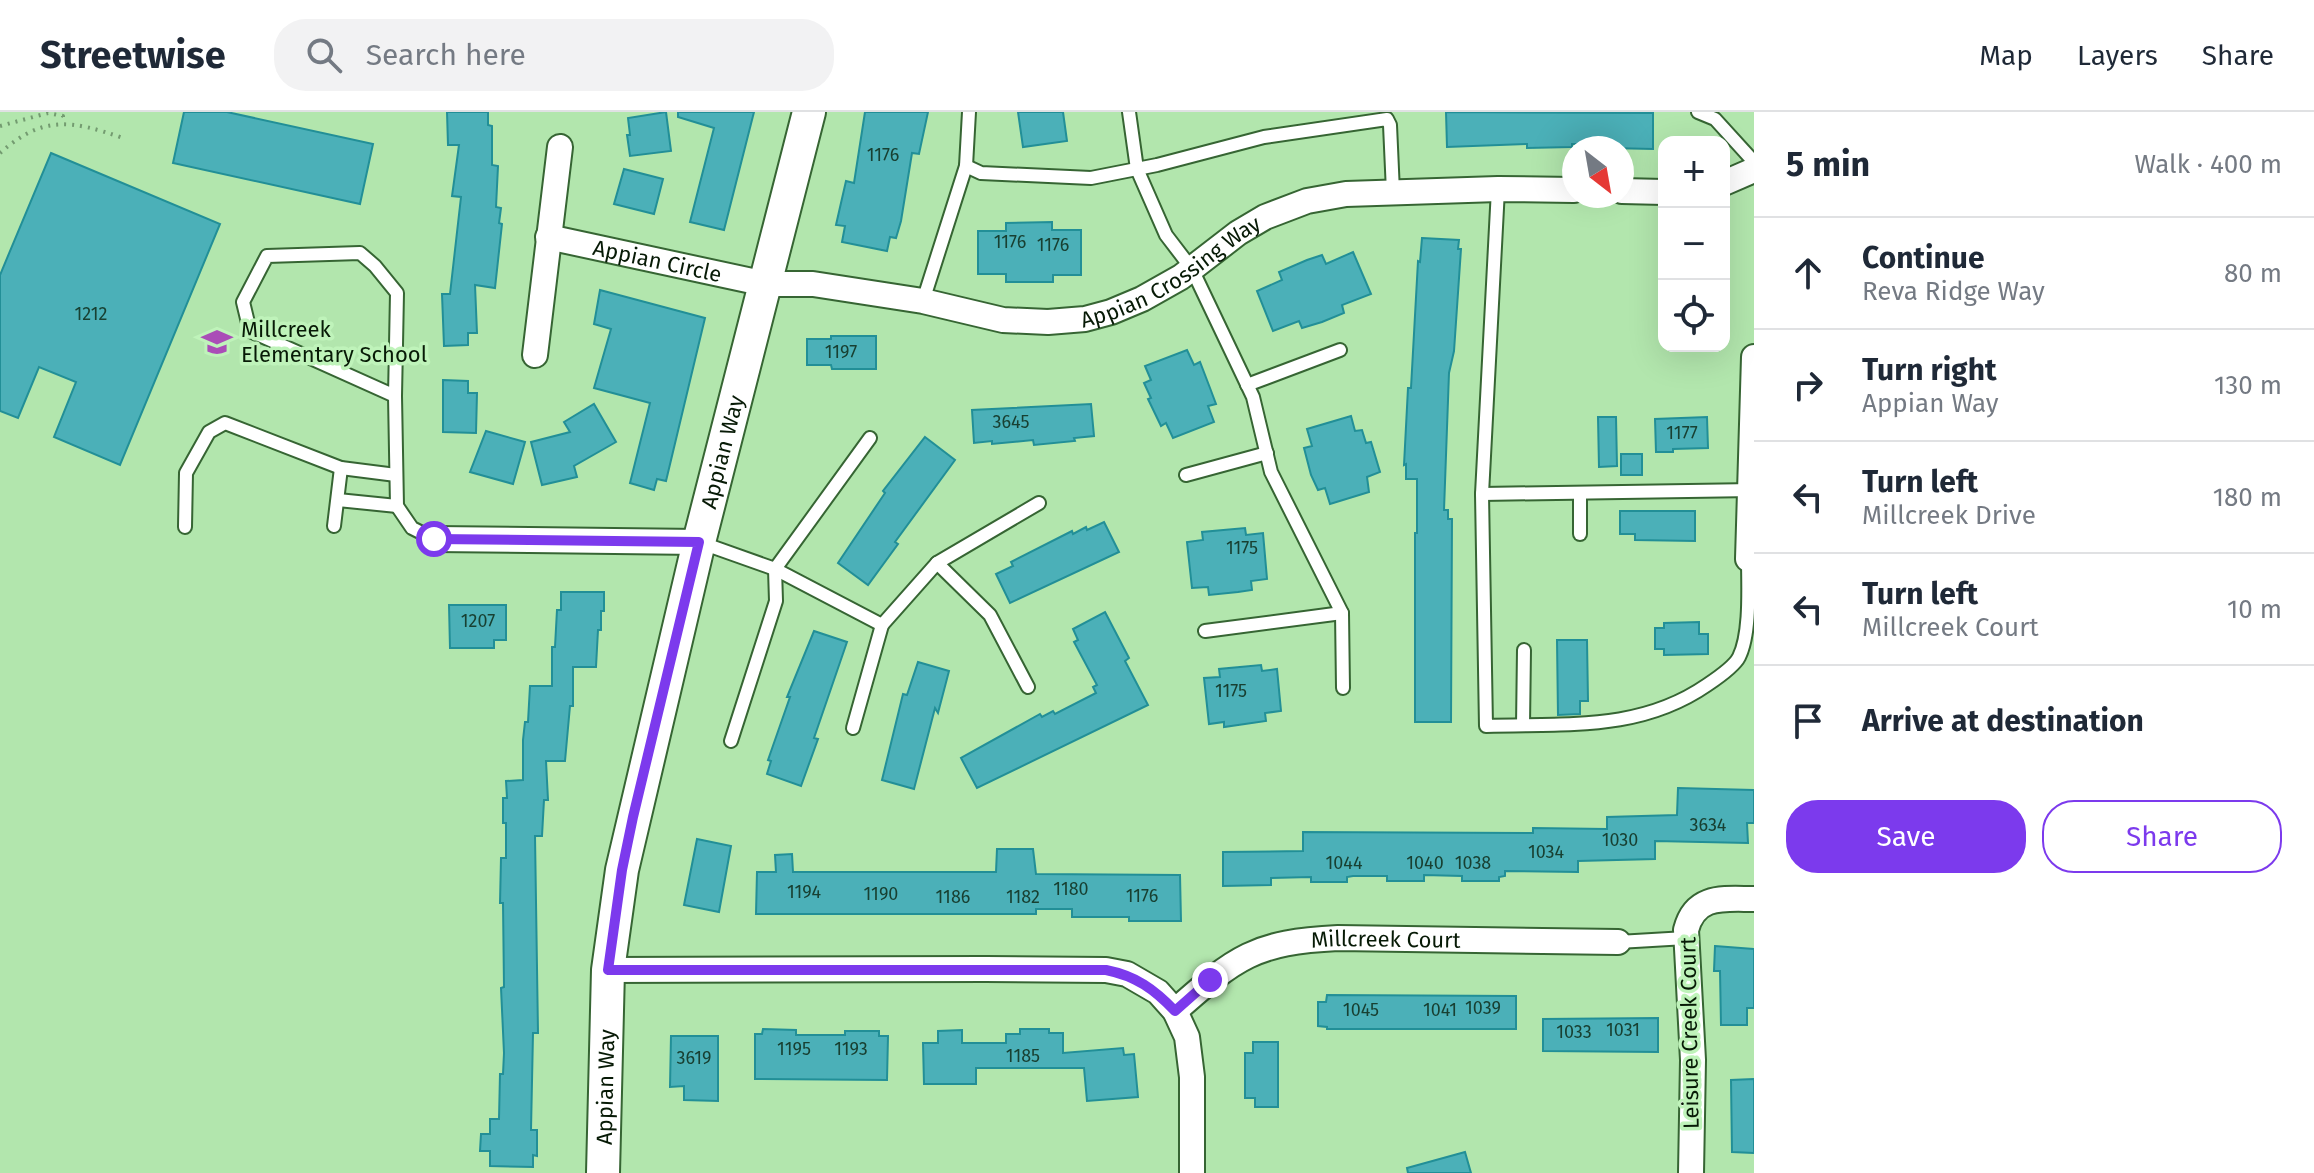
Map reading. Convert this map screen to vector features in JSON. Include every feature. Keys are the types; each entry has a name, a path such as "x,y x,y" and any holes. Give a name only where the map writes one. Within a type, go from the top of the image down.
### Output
{"street":[{"name":"Appian Way","path":"603,1173 608,970 631,830 699,542 809,112"},
{"path":"535,355 560,147"},
{"path":"1730,180 1754,170"},
{"name":"Appian Crossing Way","path":"766,284 813,284 923,301 1003,320 1048,322 1085,319 1142,299 1192,269 1238,233 1265,217 1330,196 1498,189 1562,190"},
{"path":"1634,191 1658,192"},
{"name":"Appian Circle","path":"548,237 766,284"},
{"path":"1748,559 1754,357"},
{"path":"434,539 699,542"},
{"name":"Leisure Creek Court","path":"1691,1173 1693,1060 1686,938 1689,919 1699,907 1721,899 1754,899"},
{"name":"Millcreek Court","path":"1175,1011 1231,963 1279,944 1338,938 1618,942"},
{"path":"608,970 1106,970 1127,974 1145,983 1175,1011 1187,1037 1190,1053 1192,1173"}],"lane":[{"path":"923,301 966,166 969,112"},
{"path":"1129,112 1137,169 1166,235 1192,269 1253,397 1271,472 1342,613 1343,688"},
{"path":"1698,112 1715,119 1754,162"},
{"path":"966,166 981,173 1091,178 1264,137 1387,119 1390,125 1393,192"},
{"path":"1498,189 1482,494 1486,726 1614,723 1692,696 1739,658 1747,620 1748,559"},
{"path":"395,396 250,331 243,302 267,256 360,253 397,293 397,506 412,528 434,539"},
{"path":"1247,385 1340,350"},
{"path":"185,527 186,473 209,432 225,423 341,468 396,475"},
{"path":"731,741 776,601 775,569 870,438"},
{"path":"1186,475 1267,453"},
{"path":"334,526 341,468"},
{"path":"1482,494 1752,490"},
{"path":"1580,493 1580,534"},
{"path":"338,500 397,506"},
{"path":"853,728 882,625 937,563 1039,503"},
{"path":"699,542 775,569 882,625"},
{"path":"937,563 990,615 1028,687"},
{"path":"1205,631 1342,613"},
{"path":"1523,725 1524,650"},
{"path":"1618,942 1686,938"}],"path":[{"path":"0,126 48,113 63,116 63,123"},
{"path":"0,153 18,137 45,125 63,123 90,127 123,138"}],"building":[{"path":"184,112 227,112 373,144 360,204 173,163"},
{"path":"447,112 488,112 488,125 492,126 492,165 498,166 496,207 501,208 499,223 502,224 495,288 475,285 477,333 468,333 468,345 444,346 442,294 450,294 461,197 452,196 459,145 448,145"},
{"path":"666,112 671,151 630,156 628,118"},
{"path":"678,112 754,112 724,230 690,222 714,128 678,117"},
{"path":"865,112 928,112 919,154 912,153 896,238 890,237 887,251 842,242 845,226 836,225 846,181 854,183"},
{"path":"1018,112 1063,112 1067,141 1023,147"},
{"path":"1446,112 1653,113 1653,149 1634,149 1634,136 1562,136 1562,147 1527,148 1527,144 1447,147"},
{"path":"51,153 220,224 120,465 54,437 76,382 39,367 18,418 0,411 0,275"},
{"path":"624,169 663,179 654,214 614,204"},
{"path":"1052,222 1052,230 1081,230 1081,275 1053,275 1053,282 1006,282 1006,274 978,274 978,231 1006,231 1006,223"},
{"path":"1422,238 1459,240 1458,249 1461,249 1454,351 1449,373 1444,510 1448,510 1448,519 1452,519 1451,722 1415,722 1417,479 1406,479 1404,465"},
{"path":"1353,252 1371,294 1342,305 1344,313 1322,322 1302,328 1299,321 1273,331 1257,291 1282,280 1279,272 1307,260 1322,255 1326,264"},
{"path":"600,290 705,318 666,481 657,479 654,490 630,483 650,403 594,388 611,329 594,324"},
{"path":"831,336 876,336 876,369 832,369 831,365 807,365 807,339 831,339"},
{"path":"1187,350 1194,365 1200,362 1216,404 1208,406 1214,422 1173,438 1166,423 1161,426 1148,399 1151,398 1144,383 1151,380 1145,366"},
{"path":"443,380 468,381 468,393 477,393 476,433 443,432"},
{"path":"594,404 616,442 574,466 577,477 542,485 531,442 570,432 564,422"},
{"path":"1091,404 1094,436 1034,445 1033,440 974,443 972,410"},
{"path":"1351,416 1355,431 1362,430 1366,443 1371,442 1380,472 1367,477 1369,492 1330,504 1325,488 1318,490 1311,475 1304,448 1312,446 1307,429"},
{"path":"1598,417 1616,417 1617,466 1599,467"},
{"path":"1707,417 1708,448 1656,452 1655,419"},
{"path":"486,431 525,442 513,484 470,472"},
{"path":"925,437 955,460 895,542 898,544 868,585 838,563 885,493 883,491"},
{"path":"1621,454 1642,454 1642,475 1621,475"},
{"path":"1620,511 1695,511 1695,541 1635,540 1635,534 1620,534"},
{"path":"1104,522 1119,552 1010,603 996,574 1013,566 1011,562 1072,531 1073,534"},
{"path":"1245,528 1246,535 1263,533 1267,579 1251,581 1252,590 1238,592 1209,595 1208,587 1192,588 1187,542 1203,540 1202,532"},
{"path":"561,592 604,592 604,611 601,611 601,630 598,630 596,667 573,667 573,706 570,706 565,761 546,761 548,800 544,800 542,836 535,836 538,1033 533,1033 531,1130 537,1130 537,1156 533,1155 533,1167 490,1166 490,1151 480,1151 481,1134 490,1134 490,1119 499,1119 500,1074 503,1074 503,903 500,903 501,858 506,858 506,823 503,823 503,798 507,798 506,781 523,780 523,740 525,722 528,722 530,686 552,686 552,647 555,647"},
{"path":"449,605 506,605 506,640 494,640 494,648 450,648"},
{"path":"1105,612 1129,658 1125,661 1148,705 977,788 961,758 1040,714 1042,717 1053,711 1055,714 1096,693 1093,687 1097,685 1074,642 1078,640 1073,629"},
{"path":"1699,622 1699,634 1708,634 1708,654 1664,655 1664,649 1655,649 1655,628 1664,628 1664,623"},
{"path":"814,631 847,642 801,786 767,774 771,761 768,760 790,697 787,697"},
{"path":"1557,640 1587,640 1588,701 1580,701 1580,714 1558,715"},
{"path":"918,662 949,671 938,713 935,708 914,789 882,780 903,694 907,695"},
{"path":"1261,665 1262,671 1277,669 1281,711 1265,713 1266,721 1224,727 1224,722 1209,724 1204,678 1220,677 1219,669"},
{"path":"1678,788 1754,790 1754,823 1747,823 1748,843 1655,841 1655,859 1578,861 1578,872 1505,871 1505,876 1499,877 1499,881 1462,881 1462,876 1424,875 1424,881 1387,881 1387,876 1353,876 1347,877 1347,882 1311,882 1311,877 1271,878 1271,885 1223,886 1223,852 1303,851 1303,832 1533,833 1533,828 1607,829 1607,817 1677,815"},
{"path":"697,839 731,846 719,912 684,905"},
{"path":"997,849 1033,849 1036,874 1180,875 1181,921 1072,917 1072,909 1036,909 1036,914 756,914 757,872 776,872 775,855 792,854 793,872 996,872"},
{"path":"1715,946 1754,949 1754,1008 1747,1008 1747,1025 1721,1025 1720,971 1714,971"},
{"path":"1327,995 1516,996 1516,1029 1327,1029 1318,1026 1318,1002 1326,1002"},
{"path":"1658,1018 1658,1052 1543,1051 1543,1019"},
{"path":"763,1029 796,1030 796,1035 879,1031 879,1036 888,1036 887,1080 755,1079 755,1034 762,1034"},
{"path":"1020,1029 1049,1029 1049,1033 1063,1033 1063,1053 1123,1048 1124,1055 1134,1054 1138,1097 1087,1101 1084,1068 976,1068 976,1084 924,1084 923,1043 938,1043 938,1031 962,1030 962,1043 1006,1043 1006,1034 1020,1034"},
{"path":"671,1036 718,1036 718,1101 684,1100 684,1086 670,1087"},
{"path":"1253,1042 1278,1042 1278,1107 1255,1107 1255,1098 1245,1098 1245,1053 1253,1053"},
{"path":"1754,1079 1754,1153 1732,1152 1731,1080"},
{"path":"1465,1152 1471,1173 1408,1173 1407,1168"}],"place":[{"name":"Millcreek Elementary School","path":"217,342"}],"route":[{"path":"434,539 699,542 633,817 608,970 1106,970 1127,974 1145,983 1175,1011 1210,980"}]}
